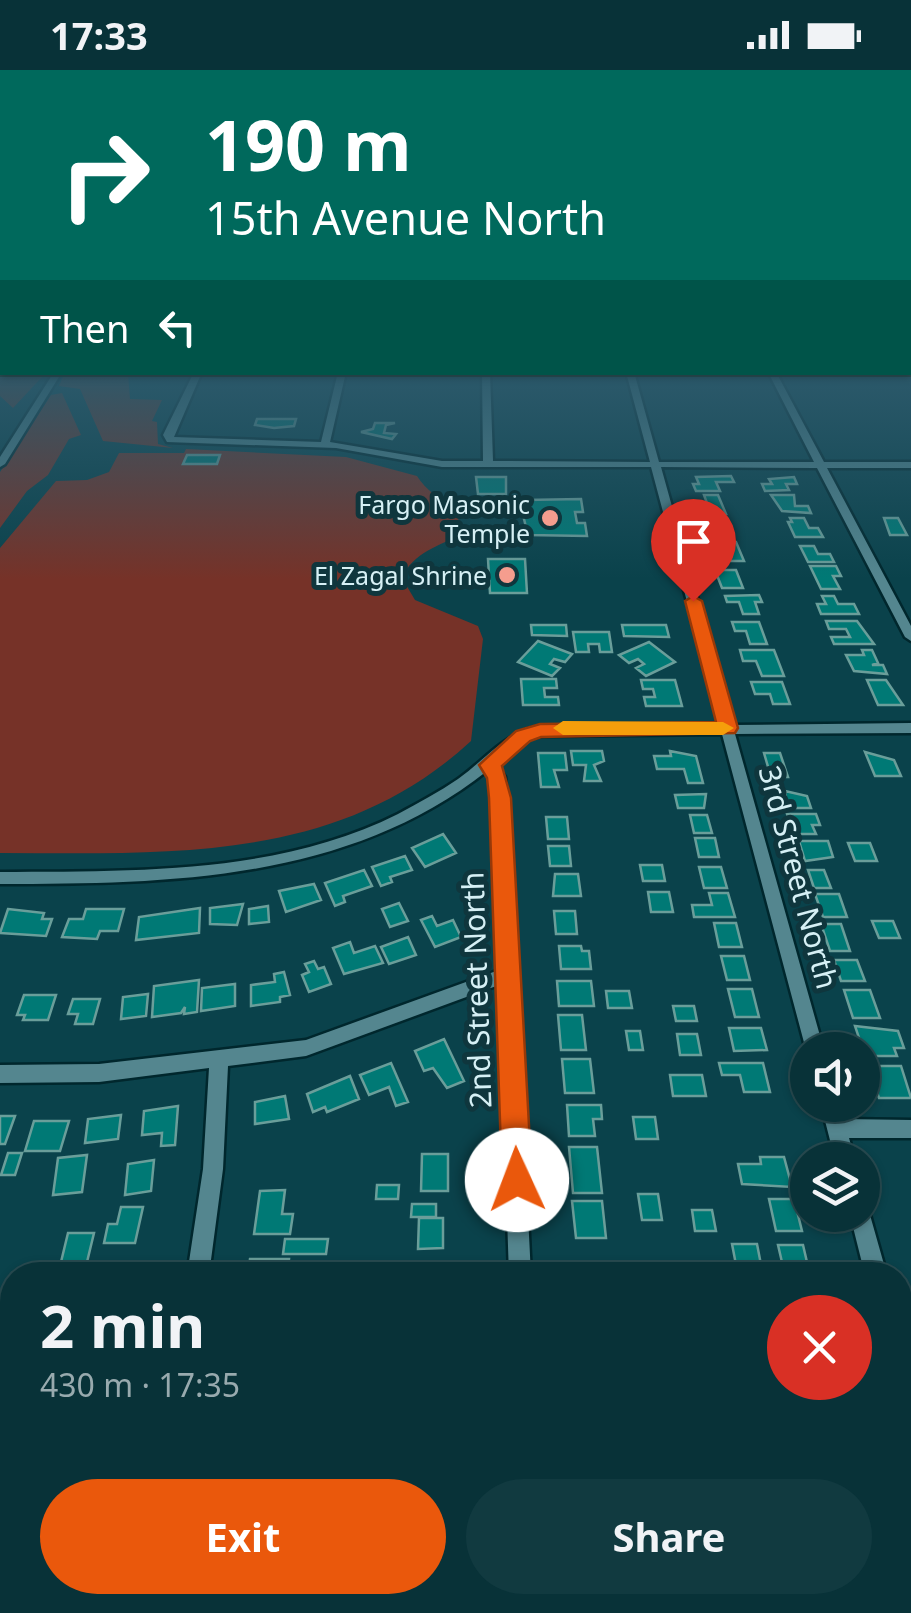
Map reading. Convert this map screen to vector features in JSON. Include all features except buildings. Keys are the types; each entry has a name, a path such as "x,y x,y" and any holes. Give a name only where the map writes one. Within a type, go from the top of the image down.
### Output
{"street":[{"path":"0,464 18,435"},
{"path":"168,435 170,440 325,444 442,464 911,464"},
{"path":"325,444 327,435"},
{"path":"487,435 488,465"},
{"name":"3rd Street North","path":"648,435 810,1032"},
{"path":"805,435 911,636"},
{"path":"0,878 159,878 272,864 390,826 448,796 523,736 540,730 911,728"},
{"name":"2nd Street North","path":"490,765 498,777 500,798 519,1262"},
{"path":"0,1074 73,1074 218,1061 306,1048 508,974"},
{"path":"200,1262 213,1170 218,1061"},
{"path":"834,1122 840,1142"},
{"path":"836,1128 911,1129"},
{"path":"865,1232 873,1262"}],"shaded area":[{"path":"25,435 81,435 69,439 48,475 27,491 0,528 0,472"},
{"path":"100,435 158,435 158,444 173,448 103,441"},
{"path":"186,449 346,457 417,476 450,508 463,534 420,556 402,578 415,600 478,626 483,639 471,741 420,781 365,810 308,830 249,843 188,850 0,853 0,548 56,481 87,480 109,472 119,453 184,453"}],"slow traffic":[{"path":"563,728 723,728"}],"place":[{"name":"Fargo Masonic Temple","path":"550,518"},
{"name":"El Zagal Shrine","path":"507,575"}],"route":[{"path":"517,1180 500,798 498,777 490,765 523,736 540,730 728,728 693,601"}]}
